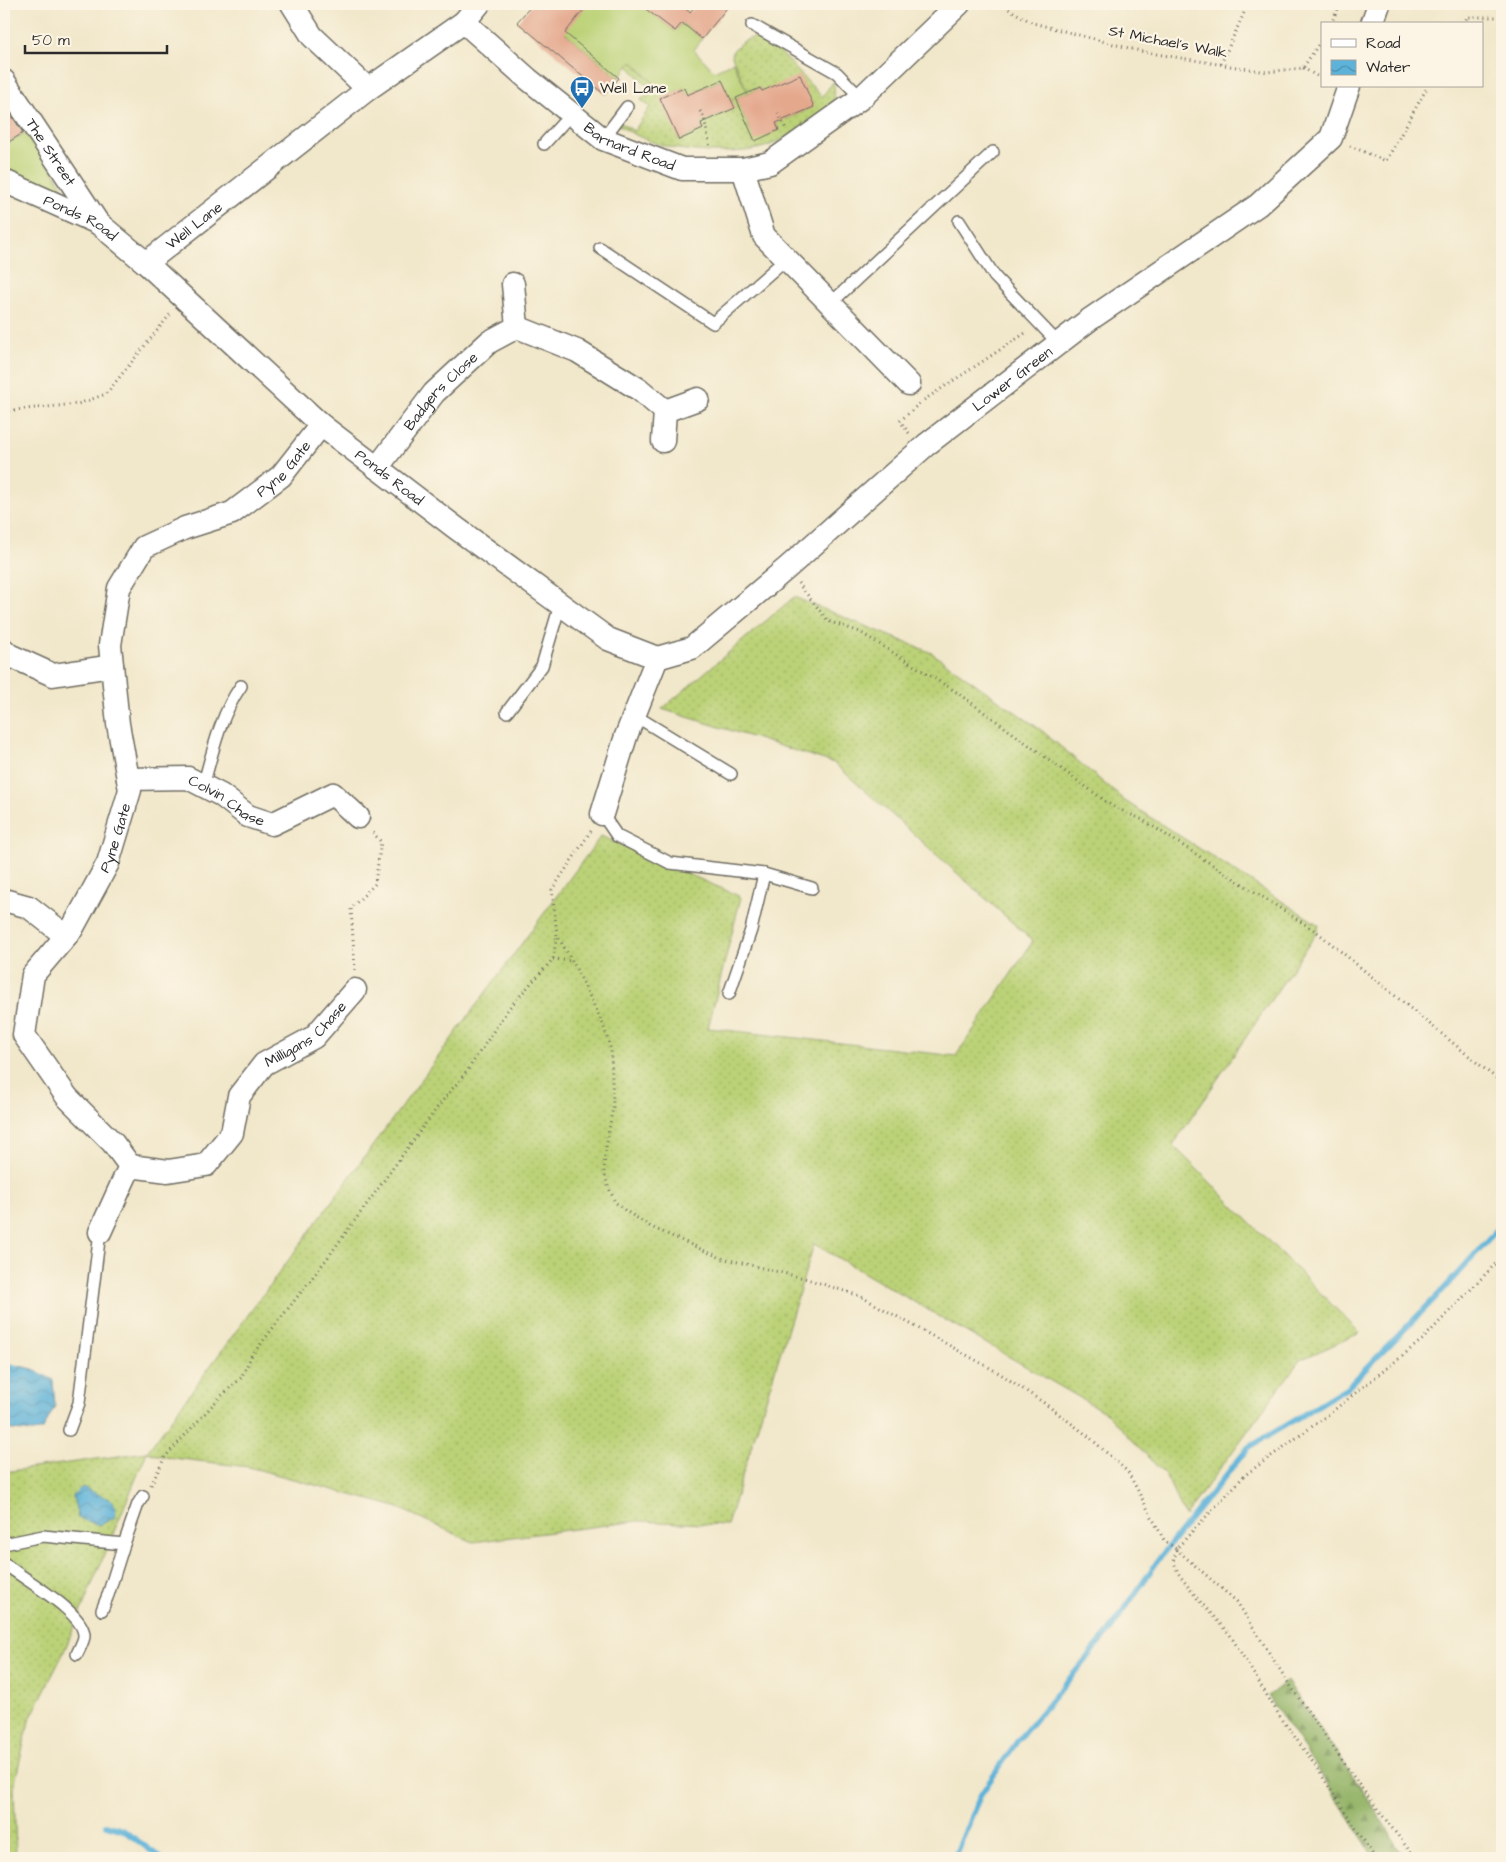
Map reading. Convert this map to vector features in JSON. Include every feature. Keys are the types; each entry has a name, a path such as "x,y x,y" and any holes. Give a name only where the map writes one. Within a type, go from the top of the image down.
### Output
{"street":[{"path":"292,4 312,36 368,89"},
{"name":"Well Lane","path":"146,264 368,89 464,22 479,4"},
{"name":"Barnard Road","path":"464,22 528,80 603,139 682,169 743,169 770,163 861,98 959,4"},
{"path":"1373,22 1379,4"},
{"name":"The Street","path":"4,81 98,224"},
{"name":"Lower Green","path":"657,658 692,648 787,568 922,449 1089,320 1258,205 1331,138 1348,88"},
{"path":"743,169 764,236 916,392"},
{"name":"Ponds Road","path":"4,181 98,224 146,264 320,425 608,639 657,658"},
{"path":"513,284 517,327 577,351 640,390 665,411"},
{"name":"Badgers Close","path":"377,468 434,393 489,342 517,327"},
{"path":"665,411 698,399"},
{"path":"663,441 665,411"},
{"name":"Pyne Gate","path":"130,1166 113,1143 67,1097 24,1035 33,975 72,928 108,863 130,790 118,724 110,645 119,588 144,547 185,528 232,513 281,476 320,425"},
{"path":"4,650 9,655 53,675 112,666"},
{"path":"602,814 634,715 657,658"},
{"name":"Colvin Chase","path":"128,779 188,778 221,795 248,816 272,824 333,794 358,817"},
{"path":"4,900 29,906 66,936"},
{"name":"Milligans Chase","path":"130,1166 168,1172 206,1165 232,1133 239,1096 264,1064 314,1037 355,990"},
{"path":"100,1232 130,1166"}],"lane":[{"path":"752,25 837,73 861,98"},
{"path":"603,139 627,107"},
{"path":"544,144 571,114"},
{"path":"830,304 993,152"},
{"path":"960,221 995,277 1058,343"},
{"path":"600,248 713,323 786,259"},
{"path":"507,712 542,666 560,605"},
{"path":"204,786 221,722 232,699 241,686"},
{"path":"634,715 732,774"},
{"path":"602,814 617,836 670,863 764,874 812,888"},
{"path":"729,994 751,930 764,874"},
{"path":"69,1430 79,1403 100,1232"},
{"path":"102,1610 138,1504 143,1496"},
{"path":"4,1544 43,1536 124,1544"},
{"path":"4,1563 66,1606 82,1628 84,1636 77,1654"}],"path":[{"name":"St Michael's Walk","path":"1000,4 1033,23 1144,52 1267,72 1303,68"},
{"path":"1221,64 1248,4"},
{"path":"1332,22 1340,4"},
{"path":"1465,22 1467,17 1502,17"},
{"path":"1321,41 1303,68 1321,78"},
{"path":"1331,138 1386,161 1427,88"},
{"path":"700,111 704,117 711,152 704,152"},
{"path":"778,113 789,135"},
{"path":"4,411 78,404 106,394 183,298"},
{"path":"922,449 900,421 916,392 1040,324"},
{"path":"787,568 828,621 860,632 958,693 1112,806 1143,820 1317,932 1502,1082"},
{"path":"143,1496 165,1458 220,1397 241,1378 252,1355 326,1260 439,1104 467,1071 509,1008 553,959 557,935 552,890 602,814"},
{"path":"355,990 352,908 375,884 381,842 358,817"},
{"path":"557,935 603,1024 611,1050 613,1107 604,1172 615,1202 626,1212 651,1227 721,1258 804,1278 860,1296 999,1373 1080,1430 1128,1472 1164,1540 1237,1602 1287,1681 1360,1786 1415,1858"},
{"path":"553,959 572,961"},
{"path":"1375,1858 1315,1765 1279,1714 1230,1636 1178,1573 1174,1562 1175,1549 1244,1475 1324,1418 1422,1340 1502,1257"}],"green space":[{"path":"533,4 561,4 578,16 588,4 653,4 648,10 675,31 682,23 702,39 694,50 714,71 733,62 748,93 731,100 721,80 696,91 690,101 684,88 666,96 632,61 619,78"},
{"path":"757,37 767,38 822,97 833,82 834,96 830,109 770,145 758,149 727,152 692,151 666,146 641,137 615,123 617,121 634,131 650,107 641,100 651,89 628,66 632,61 666,96 679,140 703,129 696,113 710,119 734,108 731,100 736,98 755,140 779,130 773,116 787,119 813,107 766,102 760,88 748,93 731,54 742,42"},
{"path":"32,129 66,195 55,196 4,167 4,145"},
{"path":"794,597 932,653 1041,730 1125,801 1319,925 1317,932 1173,1145 1360,1333 1300,1360 1185,1516 1166,1476 1108,1414 814,1244 727,1525 638,1521 473,1542 396,1507 249,1467 165,1457 147,1452 601,836 741,897 708,1028 956,1056 1033,941 834,763 662,709"},
{"path":"147,1452 63,1654 29,1721 14,1786 16,1858 4,1858 4,1472"},
{"path":"1287,1681 1360,1786 1405,1858 1375,1858 1268,1696"}],"water":[{"path":"10,1364 33,1369 53,1380 55,1406 43,1429 33,1432 4,1429 4,1368"},
{"path":"82,1487 111,1500 116,1510 115,1517 100,1525 78,1518 73,1496"}],"building":[{"path":"533,4 588,4 565,33 619,78 605,95 517,22"},
{"path":"639,4 678,4 690,12 697,4 730,4 702,39 682,23 675,31"},
{"path":"800,75 814,107 776,123 779,130 755,141 736,98 760,88 762,91"},
{"path":"722,80 735,108 701,123 703,129 679,140 660,98 684,88 687,95"},
{"path":"4,104 23,133 4,145"}],"waterway":[{"path":"954,1858 981,1794 1018,1740 1111,1629 1161,1556 1248,1448 1347,1388 1442,1291 1502,1224"},
{"path":"106,1825 123,1830 161,1858"}],"place":[{"name":"Well Lane","path":"582,109"}]}
